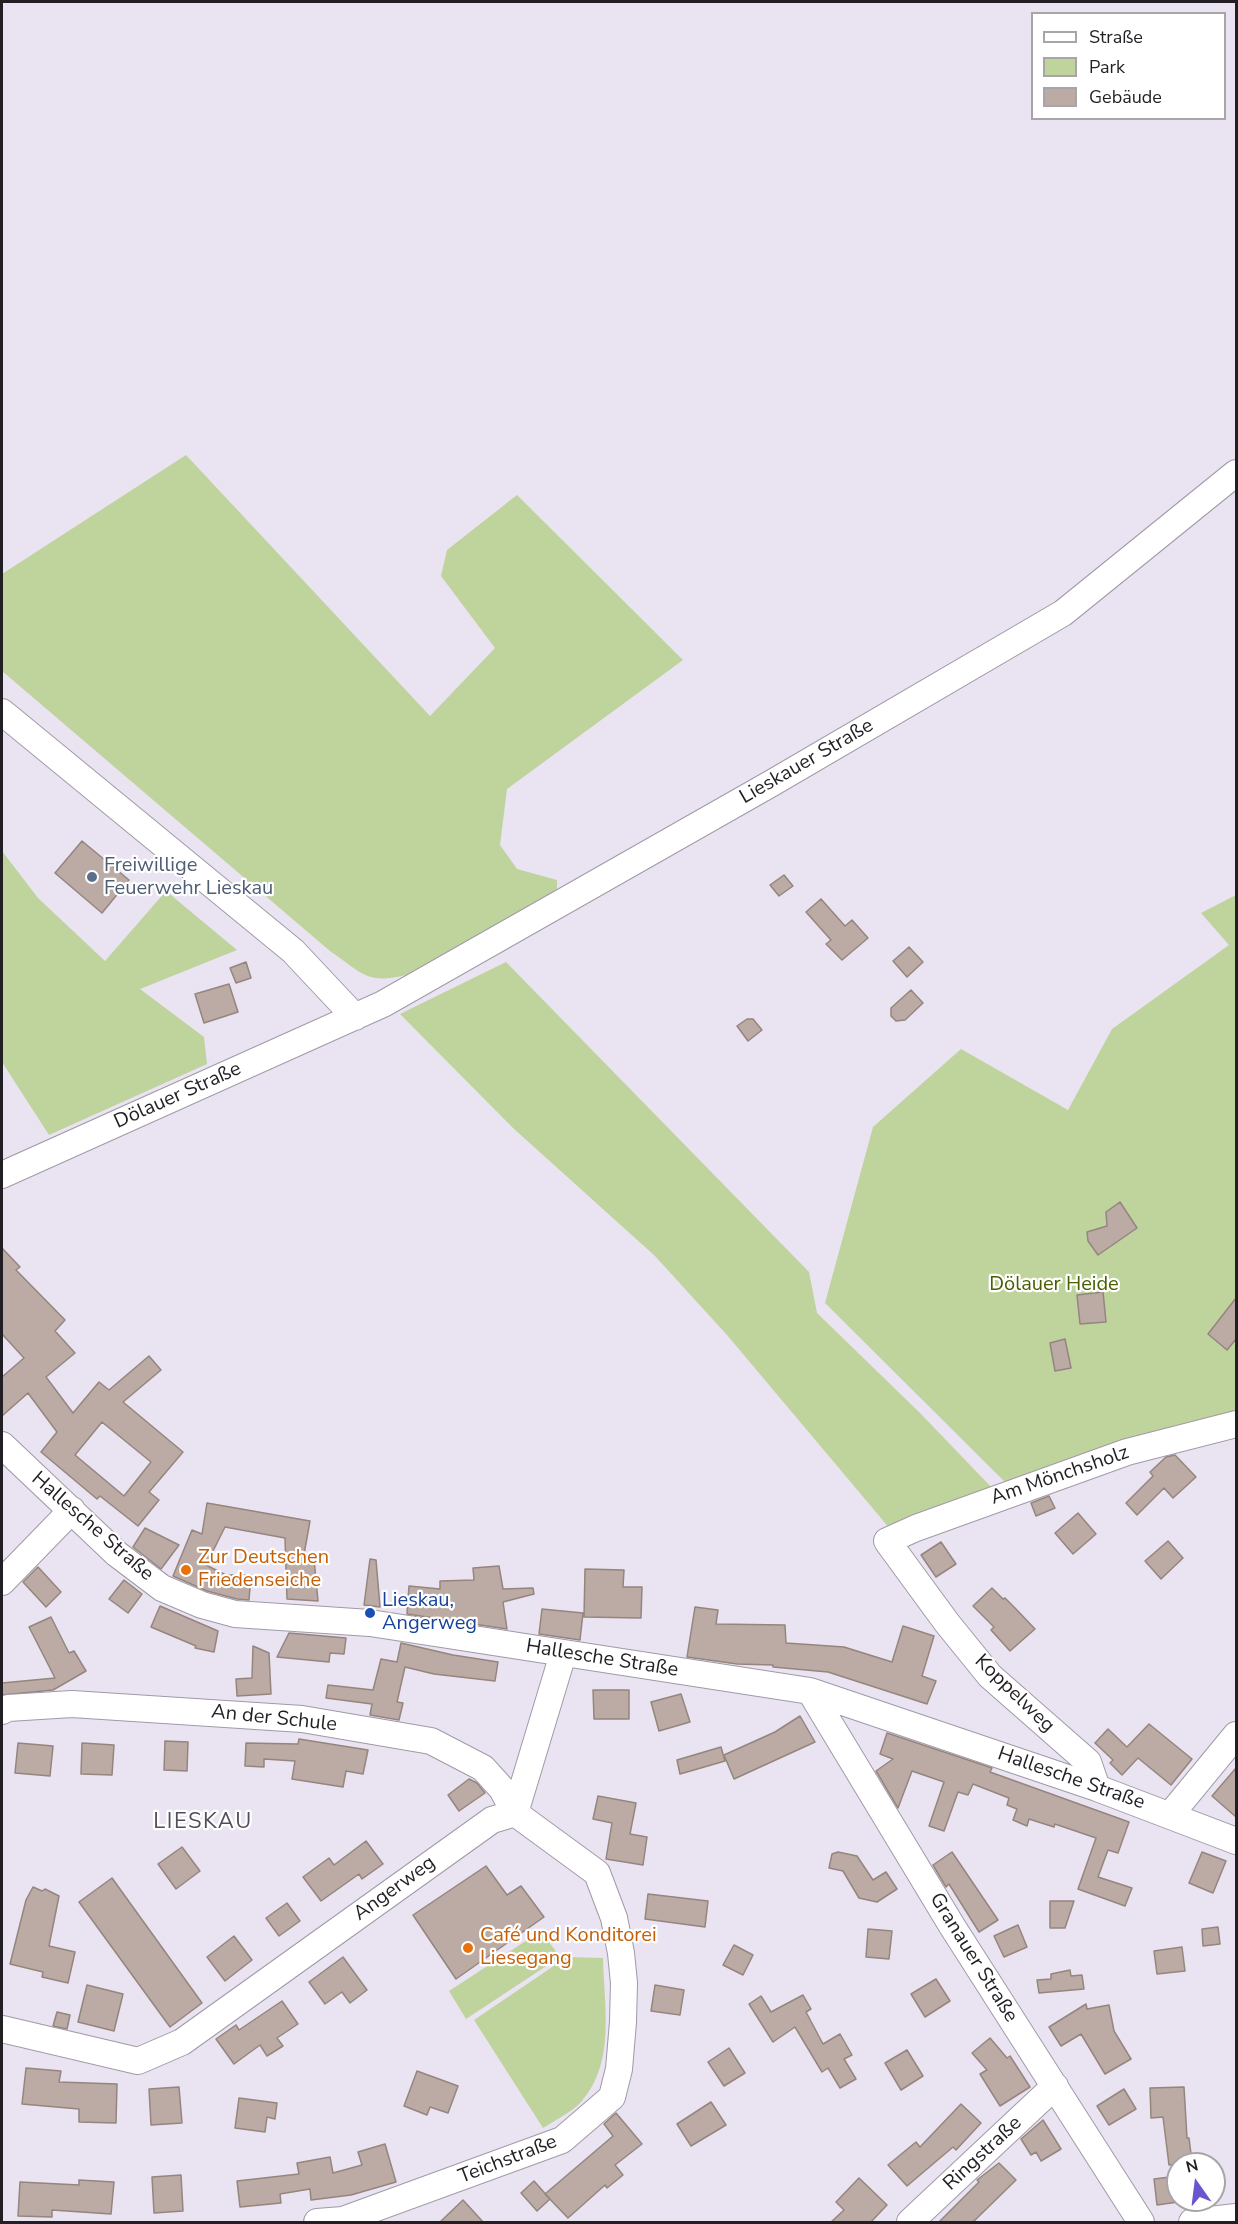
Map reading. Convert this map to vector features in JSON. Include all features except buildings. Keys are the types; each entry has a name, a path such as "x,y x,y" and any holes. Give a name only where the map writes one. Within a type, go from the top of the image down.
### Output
{"street":[{"name":"Lieskauer Straße","path":"355,1017 383,1004 772,783 1063,613 1236,473"},
{"path":"2,712 293,951 355,1017"},
{"name":"Dölauer Straße","path":"2,1174 355,1017"},
{"name":"Am Mönchsholz","path":"887,1541 916,1528 1126,1452 1236,1425"},
{"name":"Hallesche Straße","path":"2,1445 117,1554 162,1588 202,1605 235,1614 370,1623 810,1691 1097,1788 1236,1840"},
{"path":"2,1582 72,1510"},
{"name":"Koppelweg","path":"887,1541 947,1623 990,1676 1088,1762 1097,1788"},
{"path":"515,1814 563,1654"},
{"name":"Granauer Straße","path":"810,1691 952,1926 1141,2223"},
{"name":"An der Schule","path":"2,1711 8,1708 72,1704 302,1719 431,1741 483,1768 502,1789 515,1814"},
{"path":"1171,1814 1236,1735"},
{"name":"Angerweg","path":"2,2029 138,2061 182,2043 492,1820 515,1814"},
{"name":"Teichstraße","path":"317,2223 343,2222 562,2140 612,2097 618,2069 624,2012 621,1953 614,1918 597,1873 515,1814"},
{"name":"Ringstraße","path":"910,2223 1055,2086"},
{"path":"1192,2223 1236,2217"}],"green space":[{"path":"186,455 430,716 495,648 441,576 447,550 517,495 683,660 507,789 500,845 517,869 557,880 557,892 406,975 382,978 365,975 330,951 2,671 2,574"},
{"path":"2,851 38,898 105,961 166,891 237,950 140,989 204,1037 207,1064 49,1135 2,1062"},
{"name":"Dölauer Heide","path":"1236,895 1236,1419 1010,1487 825,1303 873,1127 961,1049 1068,1110 1112,1029 1229,945 1201,913"},
{"path":"506,962 809,1272 817,1313 920,1413 995,1491 891,1530 727,1335 655,1256 513,1128 400,1014"},
{"path":"541,1931 560,1957 466,2019 449,1991"},
{"path":"567,1957 603,1958 606,2014 604,2052 592,2087 581,2102 543,2128 474,2020"}],"place":[{"name":"Freiwillige Feuerwehr Lieskau","path":"92,877"},
{"name":"Zur Deutschen Friedenseiche","path":"186,1570"},
{"name":"Lieskau, Angerweg","path":"370,1613"},
{"name":"Café und Konditorei Liesegang","path":"468,1948"}],"district":[{"name":"LIESKAU","path":"203,1823"}]}
